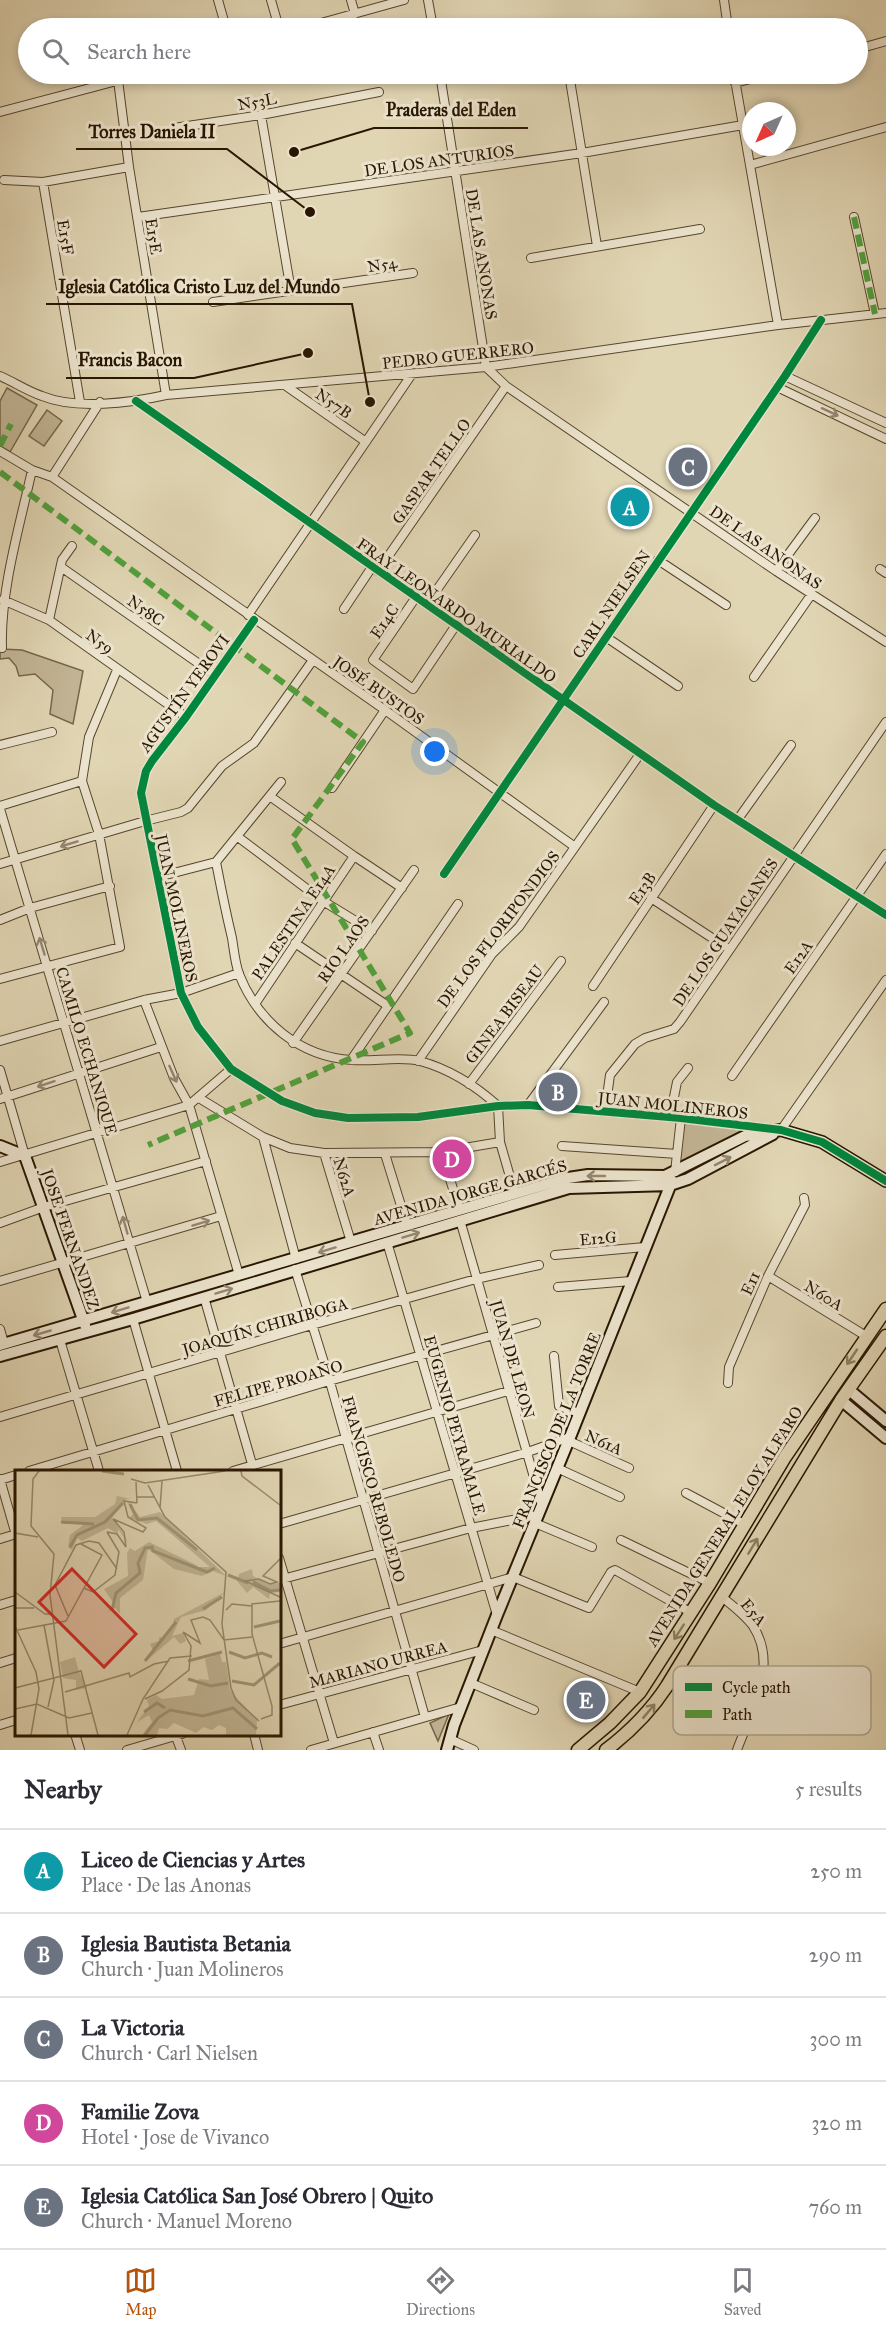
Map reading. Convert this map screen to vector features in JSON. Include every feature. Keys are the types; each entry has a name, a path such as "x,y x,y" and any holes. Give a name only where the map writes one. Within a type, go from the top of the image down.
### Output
{"main road":[{"name":"AVENIDA GENERAL ELOY ALFARO","path":"578,1750 610,1724 640,1692 710,1583 785,1456 886,1309"},
{"name":"AVENIDA GENERAL ELOY ALFARO","path":"678,1666 844,1394 886,1336"},
{"path":"785,1456 800,1467"},
{"name":"AVENIDA GENERAL ELOY ALFARO","path":"606,1750 628,1733 650,1711 673,1675"}],"street":[{"path":"218,0 223,18"},
{"path":"271,0 276,18"},
{"path":"351,0 355,14"},
{"path":"340,18 404,0"},
{"path":"428,0 431,18"},
{"path":"724,0 727,18"},
{"path":"868,46 886,41"},
{"path":"0,112 98,84"},
{"name":"E15E","path":"123,84 129,167 166,395"},
{"name":"DE LAS ANONAS","path":"442,84 486,367 506,386 811,595 886,642"},
{"path":"571,84 597,246"},
{"path":"735,84 742,120"},
{"name":"N53L","path":"174,128 261,115 379,92"},
{"path":"261,115 291,291"},
{"name":"DE LOS ANTURIOS","path":"138,217 582,153 742,125"},
{"path":"750,165 886,127"},
{"path":"748,156 778,325"},
{"path":"1,181 43,182 129,167"},
{"name":"E15F","path":"43,182 80,402"},
{"path":"854,217 875,314"},
{"path":"531,258 700,229"},
{"name":"N54","path":"213,302 413,273"},
{"name":"PEDRO GUERRERO","path":"0,376 42,396 56,400 136,402 166,395 486,367 778,325 886,313"},
{"name":"CARL NIELSEN","path":"444,874 821,320"},
{"name":"AGUSTÍN YEROVI","path":"145,821 141,792 146,771 215,675 310,524 412,374"},
{"path":"785,376 886,423"},
{"name":"N57B","path":"286,386 366,442"},
{"name":"GASPAR TELLO","path":"344,609 506,386"},
{"path":"777,387 886,438"},
{"path":"52,477 100,402"},
{"name":"FRAY LEONARDO MURIALDO","path":"136,402 714,805 886,915"},
{"name":"JOSÉ BUSTOS","path":"0,451 32,470 52,477 385,710 575,847"},
{"path":"2,648 0,629 3,600 32,470"},
{"path":"776,571 815,518"},
{"path":"427,604 474,535"},
{"path":"49,620 62,560 72,546"},
{"path":"658,560 726,605"},
{"name":"N58C","path":"61,567 215,675"},
{"path":"754,677 811,595"},
{"name":"E14C","path":"416,597 373,660 413,689 456,625"},
{"name":"N59","path":"3,600 49,620 186,717"},
{"path":"606,637 678,686"},
{"path":"0,864 181,812 188,808 222,766 254,743 313,660"},
{"path":"0,979 120,947 111,886 99,834 82,781 89,737 117,670"},
{"path":"332,789 385,710"},
{"name":"DE LOS GUAYACANES","path":"605,1111 608,1081 613,1071 639,1040 674,1029 886,722"},
{"path":"0,746 52,732"},
{"path":"738,819 791,745"},
{"name":"DE LOS FLORIPONDIOS","path":"418,1061 492,954 519,927 640,754"},
{"path":"0,807 82,781"},
{"path":"158,877 216,862 281,782"},
{"path":"271,796 402,888"},
{"name":"E13B","path":"593,986 714,805"},
{"name":"CAMILO ECHANIQUE","path":"0,807 147,1302"},
{"name":"JUAN MOLINEROS","path":"145,821 181,993 198,1027 231,1069 282,1101 315,1113 348,1118 418,1117 498,1106 528,1105 681,1118 782,1130"},
{"path":"238,837 323,901 372,931"},
{"name":"E12A","path":"732,1076 886,854"},
{"name":"PALESTINA E14A","path":"255,1004 354,856"},
{"path":"216,862 239,973 255,1004 272,1025 293,1043 325,1056 351,1060 418,1061 469,1084 498,1106 500,1142 515,1194"},
{"name":"RIO LAOS","path":"293,1043 414,870"},
{"path":"0,920 30,908 111,886"},
{"path":"651,898 729,949"},
{"path":"351,1060 458,904"},
{"path":"296,943 388,1006"},
{"name":"GINEA BISEAU","path":"469,1084 561,961"},
{"path":"0,1041 144,1000 181,993 239,973"},
{"path":"886,980 782,1130 822,1142 886,1181"},
{"path":"144,1000 174,1078 189,1105 239,1275"},
{"path":"528,1105 604,1002"},
{"path":"4,1098 161,1047"},
{"path":"670,1117 677,1082 688,1068"},
{"path":"0,1162 189,1105 200,1098 231,1069"},
{"path":"0,1070 4,1098 25,1156"},
{"path":"200,1098 263,1137 291,1148 324,1153 441,1152 500,1142"},
{"name":"FRANCISCO DE LA TORRE","path":"448,1744 483,1650 675,1172 681,1118"},
{"name":"AVENIDA JORGE GARCÉS","path":"2,1344 239,1275 387,1242 515,1194 568,1178 665,1176 745,1136 782,1130"},
{"name":"AVENIDA JORGE GARCÉS","path":"0,1356 204,1297 351,1242 407,1225 460,1215 569,1188 670,1185 688,1179 782,1130"},
{"name":"FRANCISCO REBOLEDO","path":"263,1137 312,1325 425,1716"},
{"path":"0,1146 25,1156"},
{"path":"562,1146 677,1154"},
{"name":"JUAN DE LEON","path":"441,1152 525,1453 538,1514"},
{"name":"N62A","path":"324,1153 351,1242"},
{"path":"385,1154 407,1225"},
{"name":"JOSE FERNANDEZ","path":"25,1156 88,1332"},
{"path":"0,1223 44,1207 206,1161"},
{"name":"E11","path":"728,1383 729,1367 768,1276 805,1204 804,1198"},
{"path":"0,1281 221,1216"},
{"name":"EUGENIO PEYRAMALE","path":"387,1242 497,1615"},
{"name":"E12G","path":"555,1255 645,1247"},
{"name":"JOAQUÍN CHIRIBOGA","path":"0,1417 312,1325 476,1279 539,1265"},
{"name":"N60A","path":"768,1276 866,1336"},
{"path":"558,1287 631,1281"},
{"path":"204,1297 253,1468 345,1438 508,1391"},
{"path":"133,1319 177,1470"},
{"name":"FELIPE PROAÑO","path":"32,1470 329,1381 536,1323"},
{"path":"0,1329 2,1344"},
{"path":"60,1340 99,1470"},
{"path":"554,1356 559,1406 579,1413"},
{"path":"844,1394 886,1420"},
{"path":"844,1394 886,1438"},
{"path":"280,1524 569,1439"},
{"name":"N61A","path":"569,1439 629,1468"},
{"path":"557,1468 620,1497"},
{"path":"15,1475 0,1480 15,1531"},
{"path":"686,1493 744,1524"},
{"path":"334,1743 282,1579 378,1551 538,1514 592,1547"},
{"path":"0,1539 15,1534"},
{"path":"621,1540 710,1583"},
{"path":"280,1644 394,1609 513,1577 589,1608 611,1572 615,1570 692,1612"},
{"name":"E5A","path":"722,1597 753,1627 761,1644 765,1666"},
{"path":"0,1605 15,1600"},
{"path":"491,1630 640,1692"},
{"name":"MARIANO URREA","path":"280,1705 483,1650"},
{"path":"0,1663 15,1658"},
{"path":"471,1683 534,1710"},
{"path":"316,1749 461,1707"},
{"path":"0,1725 15,1720"},
{"path":"373,1732 379,1750"},
{"path":"75,1735 80,1750"},
{"path":"127,1750 175,1735"},
{"path":"178,1735 181,1750"},
{"path":"254,1735 258,1750"},
{"name":"E5A","path":"737,1750 743,1735"},
{"path":"448,1744 474,1750"}],"shaded area":[{"path":"7,388 37,405 10,452 0,446 0,401"},
{"path":"47,410 62,421 44,446 29,436"},
{"path":"0,649 22,650 83,671 73,724 50,714 53,690 35,674 19,676 16,666 9,658 0,659"},
{"path":"681,1118 772,1129 675,1172"},
{"path":"449,1714 438,1741 430,1723"}],"marked path":[{"path":"854,217 875,314"},
{"path":"0,446 11,424"},
{"path":"0,472 363,742 292,839 410,1033 148,1145"}],"cycle path":[{"path":"444,874 821,320"},
{"path":"136,401 714,805 886,915"},
{"path":"254,620 152,761 146,771 141,793 181,993 198,1027 231,1069 282,1101 315,1113 348,1118 418,1117 498,1106 528,1105 681,1118 781,1130 822,1142 886,1181"}],"place":[{"name":"Praderas del Eden","path":"294,152"},
{"name":"Torres Daniela II","path":"310,212"},
{"name":"Francis Bacon","path":"308,353"},
{"name":"Iglesia Católica Cristo Luz del Mundo","path":"370,402"},
{"name":"La Victoria","path":"688,467"},
{"name":"Liceo de Ciencias y Artes","path":"630,507"},
{"name":"Iglesia Bautista Betania","path":"558,1092"},
{"name":"Familie Zova","path":"452,1159"},
{"name":"Iglesia Católica San José Obrero | Quito","path":"586,1700"}]}
